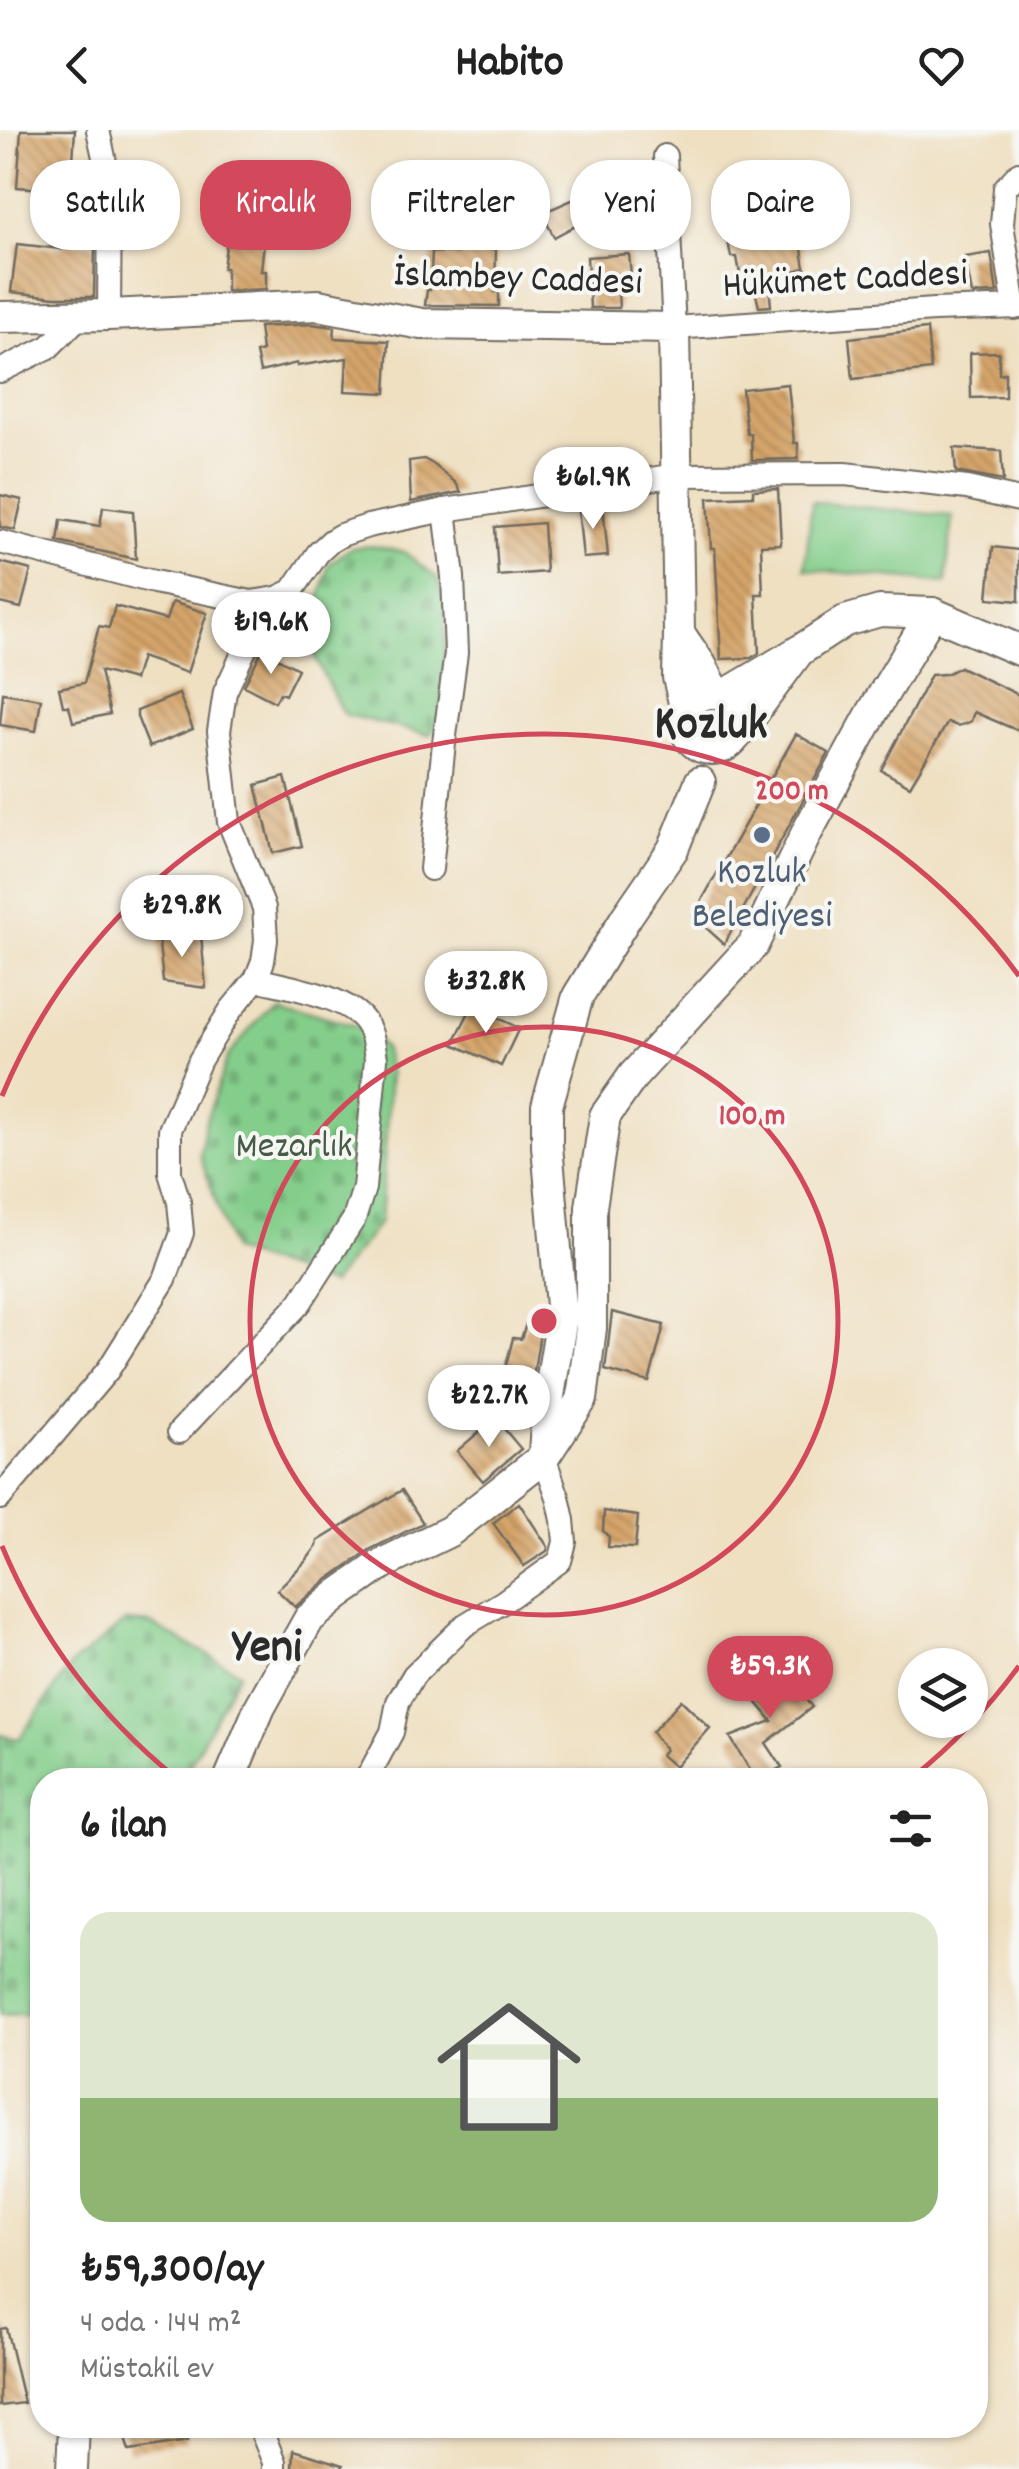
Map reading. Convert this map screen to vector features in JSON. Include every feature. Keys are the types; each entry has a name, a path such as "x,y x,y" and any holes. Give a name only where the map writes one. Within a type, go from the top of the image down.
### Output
{"street":[{"path":"0,371 49,347 95,316 110,185 98,130"},
{"path":"665,156 674,328 678,677 700,782"},
{"path":"1017,307 1002,224 1005,188 1019,173"},
{"name":"İslambey Caddesi","path":"0,317 318,306 422,324 674,328"},
{"name":"Hükümet Caddesi","path":"674,328 1017,307"},
{"path":"0,542 154,582 251,602 292,591 318,553 341,535 368,526 677,474 845,474 967,488 1019,500"},
{"path":"432,869 456,653 445,510"},
{"path":"0,1498 108,1370 165,1279 182,1233 179,1202 170,1173 170,1130 200,1060 230,1011 256,979 266,940 264,908 230,822 219,731 225,692 246,647 276,598"},
{"path":"720,694 799,652 844,621 880,611 932,613 1019,650"},
{"path":"233,1768 260,1707 309,1619 382,1564 450,1531 544,1457 582,1398 591,1328 592,1208 605,1116 634,1076 752,945 807,832 932,613"},
{"path":"680,634 720,694"},
{"path":"372,1768 392,1732 398,1702 414,1675 465,1625 560,1561 565,1542 563,1520 544,1457 547,1408 562,1316 546,1146 547,1106 578,996 673,849 700,782 799,652"},
{"path":"707,693 720,694 732,701 740,717 734,738 724,747 706,748 688,725 698,697 707,693"},
{"path":"179,1432 300,1303 354,1218 364,1188 376,1059 373,1038 356,1013 330,998 256,979"},
{"path":"72,2469 73,2438"},
{"path":"264,2438 274,2469"}],"green space":[{"path":"812,502 952,516 946,583 805,569"},
{"path":"373,546 404,552 437,578 446,601 443,717 429,735 343,714 315,658 316,614 329,564 351,548"},
{"name":"Mezarlık","path":"273,1001 371,1030 384,1049 390,1074 380,1222 331,1284 232,1251 200,1155 205,1124 228,1056"},
{"path":"125,1622 151,1624 239,1672 190,1768 30,1768 30,2008 26,2014 0,2015 0,1735 19,1739 70,1666"}],"building":[{"path":"21,130 75,130 73,160 30,160 30,188 17,187"},
{"path":"570,201 570,229 554,237 550,229 550,210"},
{"path":"17,244 30,245 30,250 95,250 94,297 11,292"},
{"path":"225,250 263,250 261,271 266,271 266,289 226,291"},
{"path":"496,250 495,292 499,292 499,306 425,305 432,252"},
{"path":"730,250 802,250 805,268 794,271 794,277 780,278 781,285 769,285 771,306 759,307 755,290 743,291 737,257 731,257"},
{"path":"991,253 997,293 972,294 965,257"},
{"path":"629,254 631,275 617,276 619,308 590,308 587,257"},
{"path":"259,327 335,327 334,338 389,341 386,393 345,391 347,358 297,363 260,372 256,353 262,351"},
{"path":"927,329 931,370 853,379 849,338"},
{"path":"999,352 999,374 1005,373 1005,397 971,398 970,353"},
{"path":"788,384 798,459 752,460 742,389"},
{"path":"954,448 1001,451 1003,481 956,472"},
{"path":"424,459 456,483 461,492 411,502 409,461"},
{"path":"778,489 781,544 761,545 763,594 756,594 759,653 751,658 721,659 708,498 753,496 753,490"},
{"path":"0,495 22,500 15,530 0,527"},
{"path":"603,506 608,556 583,558 578,508"},
{"path":"103,507 133,511 136,559 58,542 61,520 100,526"},
{"path":"543,523 546,572 498,576 495,527"},
{"path":"993,547 1019,550 1019,601 988,598"},
{"path":"0,562 31,570 21,608 0,603"},
{"path":"172,602 207,613 187,673 141,657 134,680 100,671 110,714 73,722 69,706 63,706 59,688 84,683 99,626 109,628 115,606 166,620"},
{"path":"262,650 298,669 285,695 280,693 275,702 244,686"},
{"path":"960,667 1019,695 1019,731 974,712 965,724 948,722 910,786 881,770 931,675 946,674"},
{"path":"3,693 41,699 36,731 0,725"},
{"path":"179,694 193,729 149,747 137,711"},
{"name":"Kozluk Belediyesi","path":"796,734 829,753 724,944 693,916"},
{"path":"285,777 302,846 273,853 256,785"},
{"path":"158,934 201,935 206,988 163,982"},
{"path":"472,1006 519,1028 501,1066 453,1044"},
{"path":"612,1312 664,1325 649,1382 605,1370"},
{"path":"526,1324 541,1327 530,1396 500,1389 513,1338 521,1339"},
{"path":"495,1418 521,1449 483,1481 457,1451"},
{"path":"402,1490 423,1523 371,1549 295,1607 277,1590 305,1562 318,1541"},
{"path":"519,1503 548,1547 524,1566 493,1523"},
{"path":"604,1511 638,1516 635,1548 608,1547 609,1537 603,1531"},
{"path":"778,1666 812,1707 766,1743 780,1768 749,1768 730,1737 772,1721 747,1691"},
{"path":"681,1700 710,1728 675,1767 661,1755 665,1749 652,1732"},
{"path":"6,2328 24,2403 0,2406 0,2329"},
{"path":"125,2438 186,2438 187,2442 129,2451"},
{"path":"293,2450 343,2465 342,2469 292,2469"}],"place":[{"name":"Kozluk Belediyesi","path":"762,835"}],"district":[{"name":"Kozluk","path":"711,727"},
{"name":"Yeni","path":"267,1650"}]}
